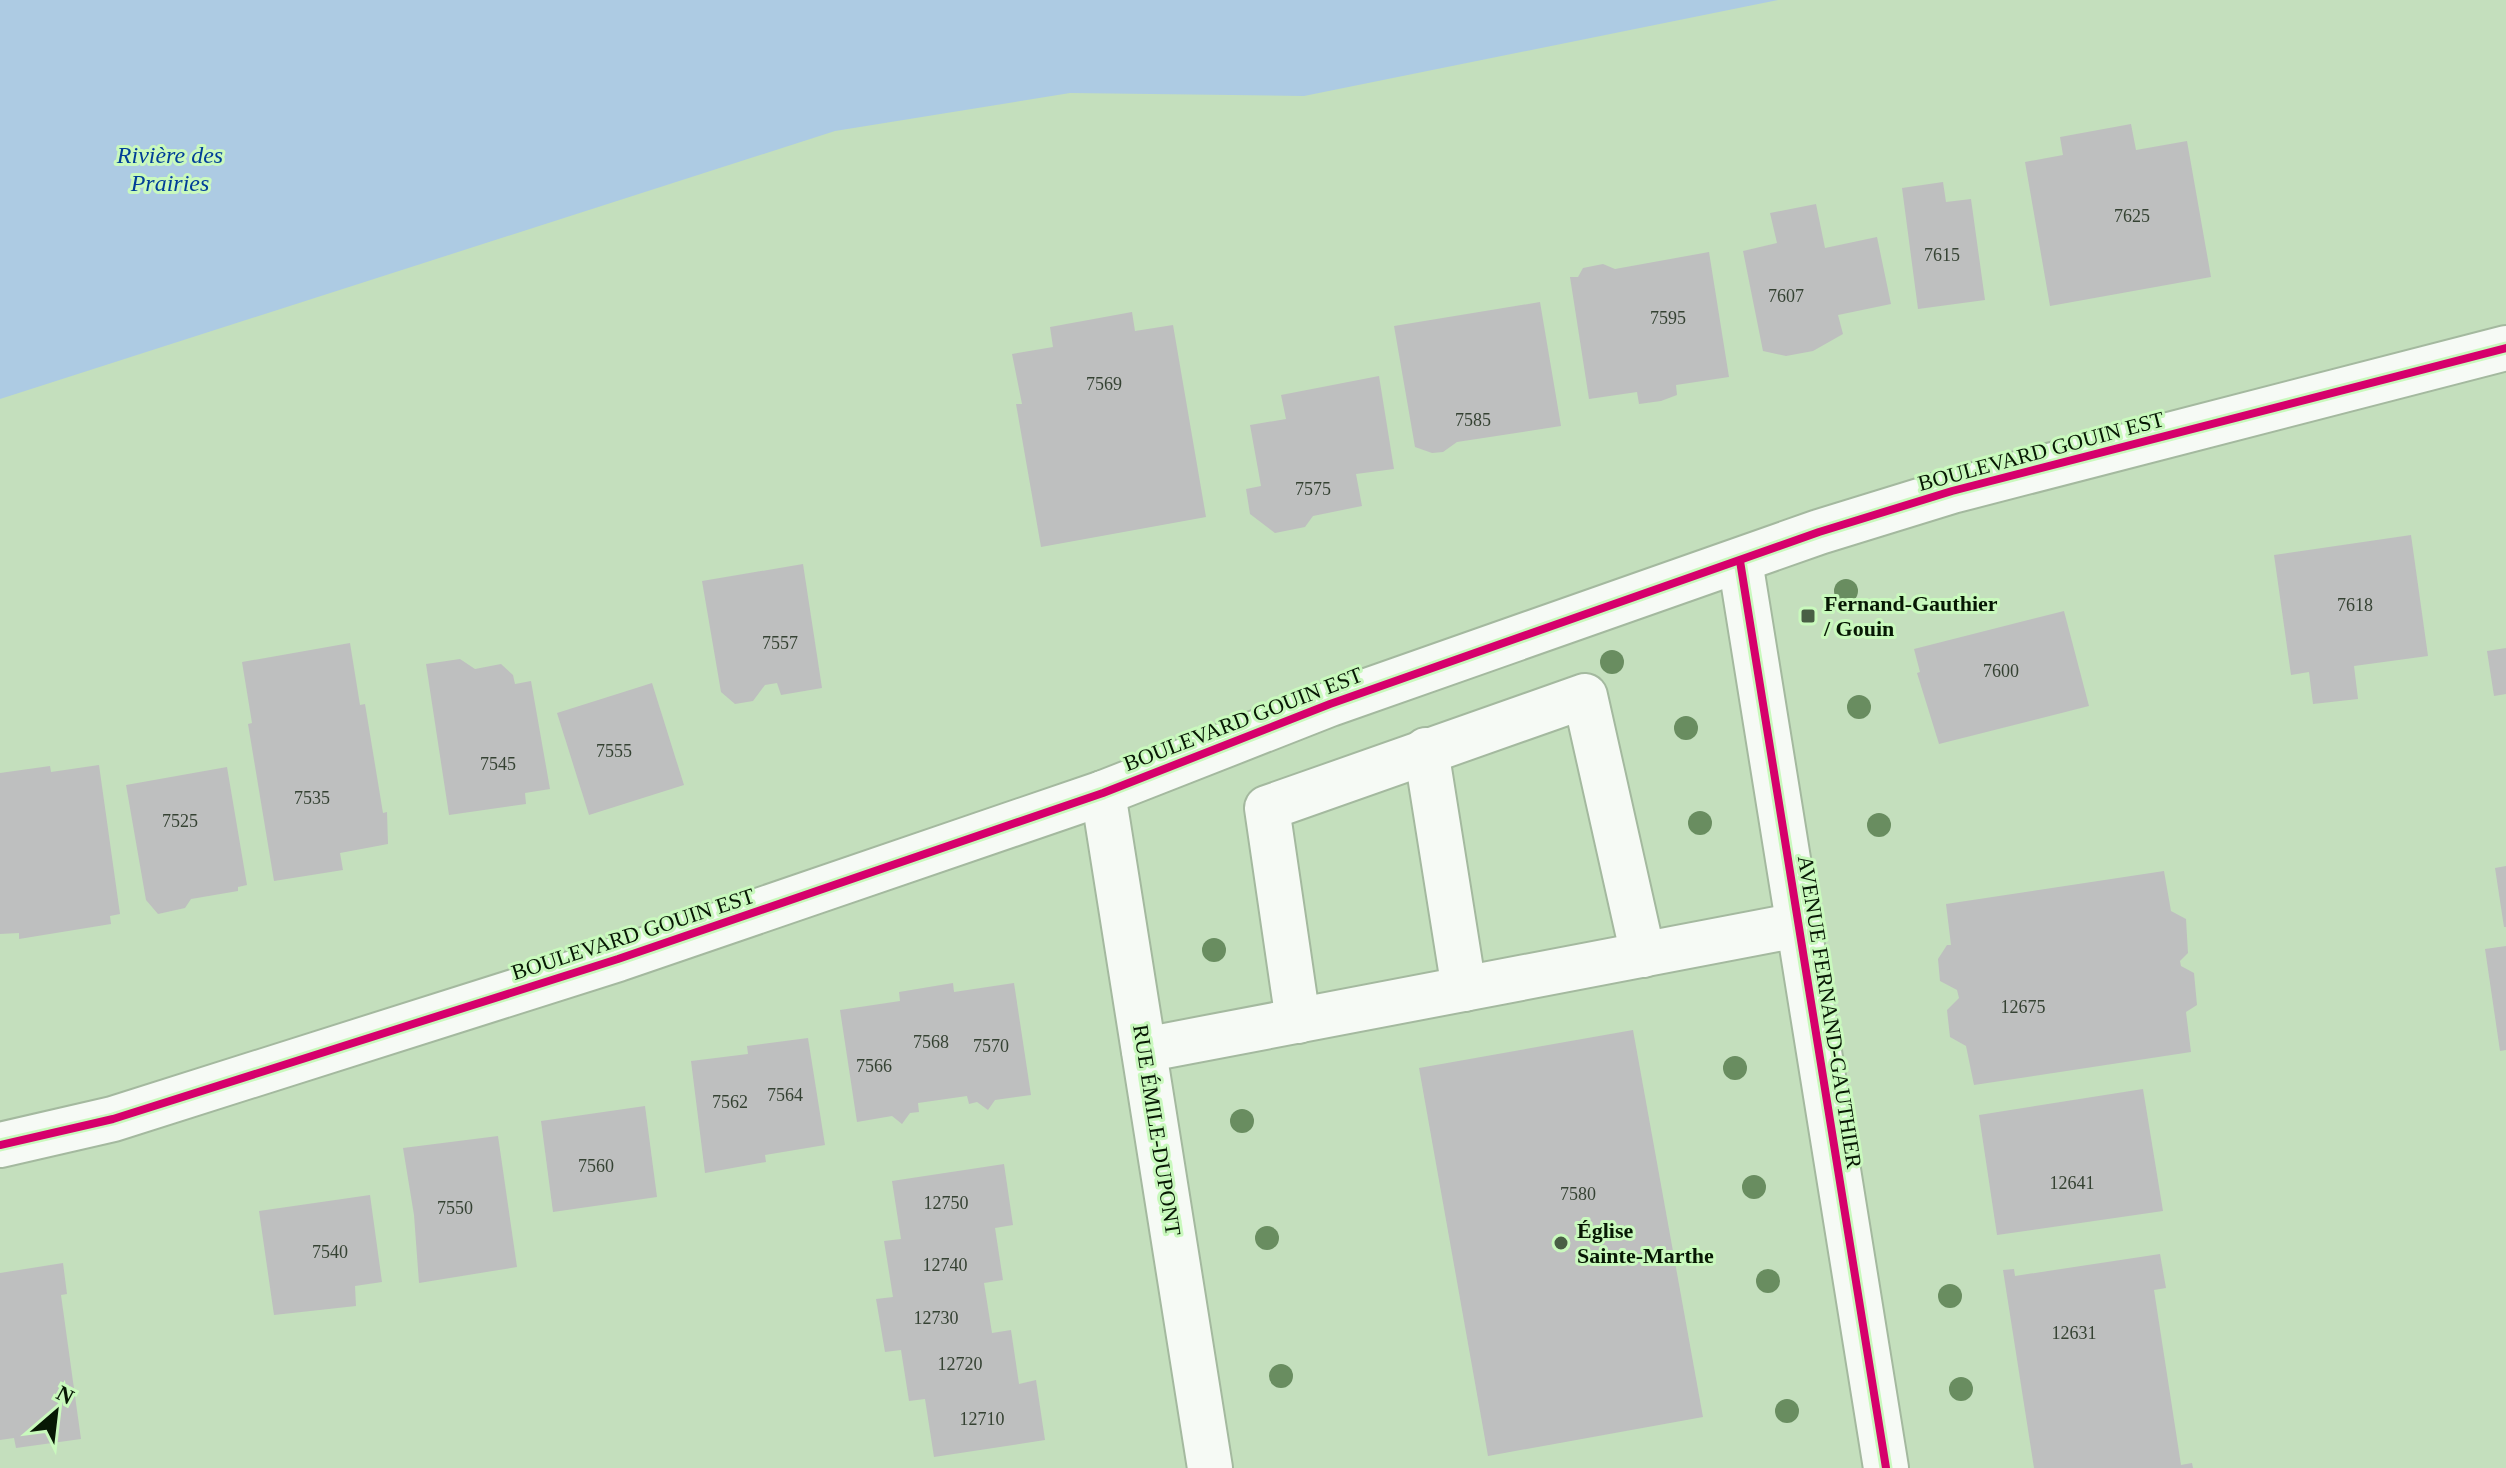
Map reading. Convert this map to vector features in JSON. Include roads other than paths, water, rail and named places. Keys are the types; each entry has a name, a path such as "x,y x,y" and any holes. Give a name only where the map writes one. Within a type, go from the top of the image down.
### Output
{"street":[{"name":"BOULEVARD GOUIN EST","path":"0,1145 113,1119 618,959 1103,793 1330,704 1819,532 1952,491 2506,348"},
{"name":"AVENUE FERNAND-GAUTHIER","path":"1740,561 1886,1468"},
{"path":"1298,1021 1267,808 1585,696 1643,955"},
{"path":"1426,750 1464,989"},
{"name":"RUE ÉMILE-DUPONT","path":"1103,793 1210,1468"},
{"path":"1144,1050 1798,925"}],"water":[{"name":"Rivière des Prairies","path":"0,0 1778,0 1304,96 1070,93 835,131 0,399"}],"place":[{"name":"Fernand-Gauthier / Gouin","path":"1808,616"},
{"name":"Église Sainte-Marthe","path":"1561,1243"}]}
